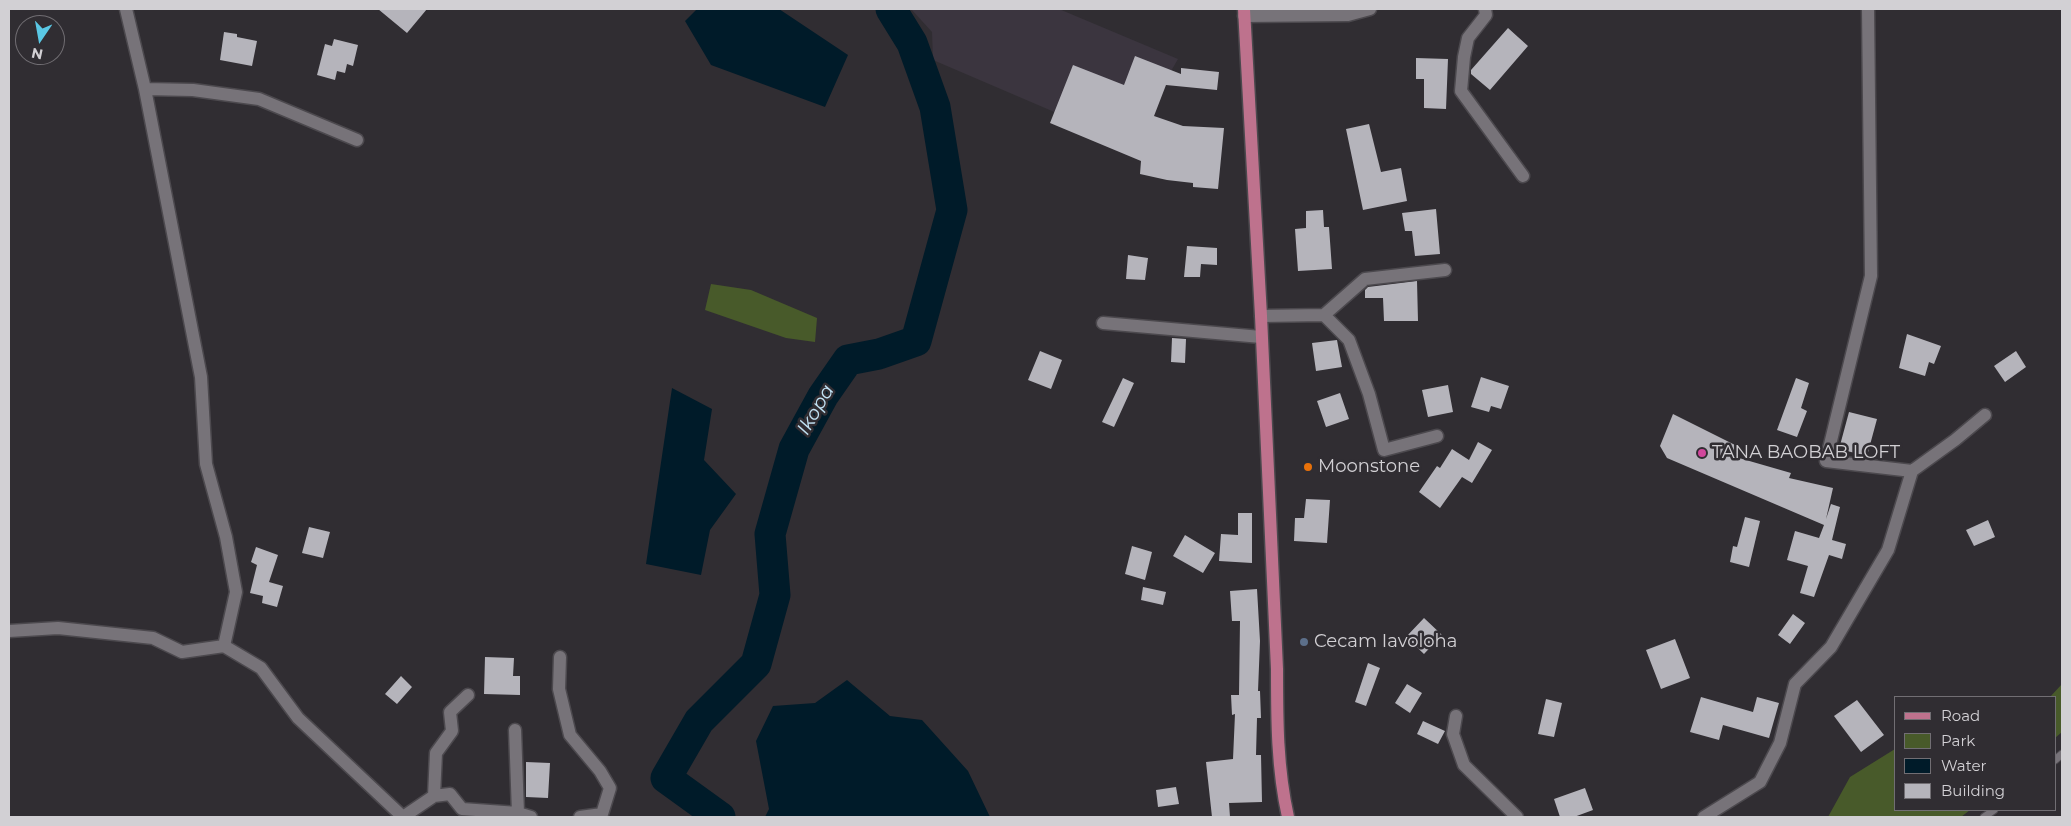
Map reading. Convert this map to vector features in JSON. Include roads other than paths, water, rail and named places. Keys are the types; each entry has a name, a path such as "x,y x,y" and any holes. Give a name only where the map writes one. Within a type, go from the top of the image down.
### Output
{"main road":[{"path":"1244,13 1261,316 1277,669 1277,726 1281,786 1288,817"}],"street":[{"path":"126,9 145,89 201,377 206,464 226,536 236,592 224,646"},
{"path":"1244,13 1348,14 1370,9"},
{"path":"1485,9 1486,15 1468,38 1461,91 1523,176"},
{"path":"1868,9 1871,276 1826,461 1912,471"},
{"path":"145,89 193,90 259,99 356,140"},
{"path":"1261,316 1324,315 1365,279 1445,270"},
{"path":"1324,315 1350,340 1369,394 1384,450 1437,436"},
{"path":"1103,323 1261,337"},
{"path":"1704,817 1760,782 1780,743 1795,684 1831,647 1888,550 1912,471 1955,440 1985,415"},
{"path":"9,631 58,628 153,638 182,652 224,646 261,668 298,718 402,817 434,796 450,794 462,809 518,813 531,817"},
{"path":"560,657 559,689 570,735 600,771 610,788 602,814 580,817"},
{"path":"434,796 436,752 452,731 450,712 468,695"},
{"path":"1456,716 1453,734 1464,766 1517,817"},
{"path":"515,730 518,813"}],"water":[{"path":"697,9 779,9 848,55 825,107 711,65 685,21"},
{"path":"672,388 712,409 704,460 736,494 710,530 701,575 646,564"},
{"path":"847,680 890,716 922,720 968,771 990,817 765,817 769,809 756,741 773,706 815,703"}],"waterway":[{"name":"Ikopa","path":"720,817 666,778 699,721 756,664 775,595 770,534 794,449 823,396 848,360 879,354 916,341 952,210 935,107 912,43 891,9"}],"place":[{"name":"TANA BAOBAB LOFT","path":"1702,453"},
{"name":"Moonstone","path":"1308,467"},
{"name":"Cecam Iavoloha","path":"1304,642"}]}
